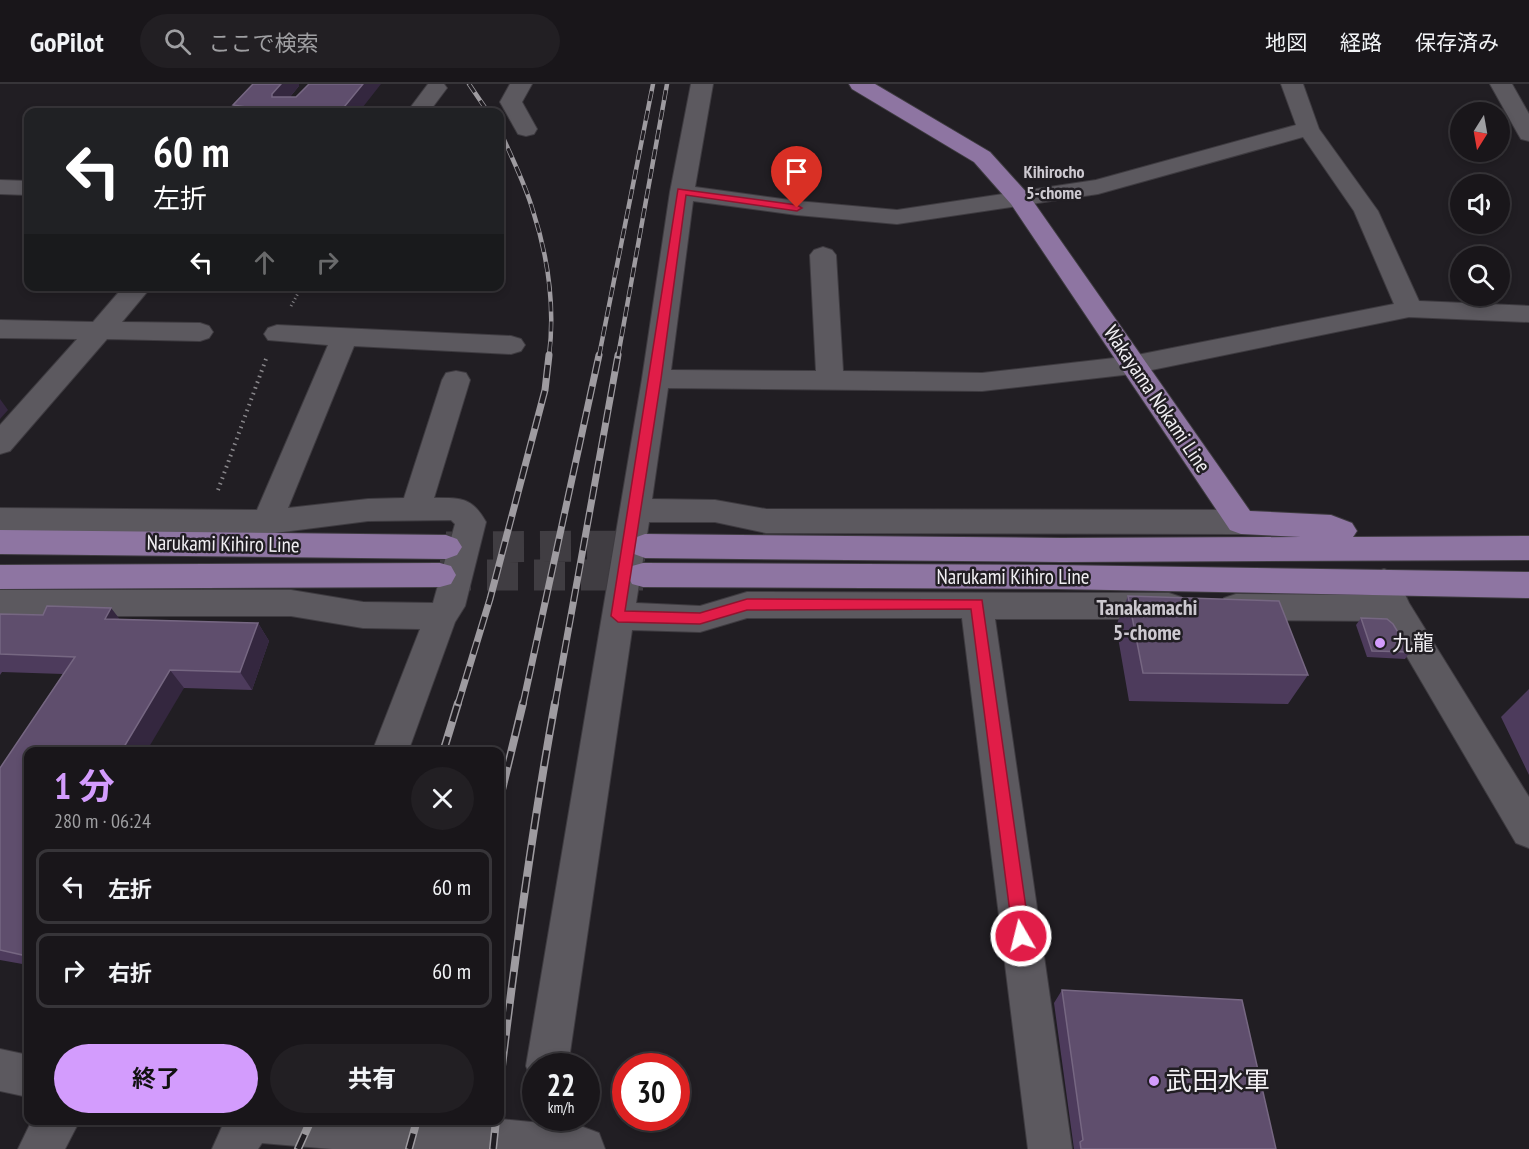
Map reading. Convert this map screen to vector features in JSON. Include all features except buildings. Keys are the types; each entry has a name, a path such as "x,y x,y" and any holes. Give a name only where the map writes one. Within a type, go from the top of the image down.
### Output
{"main road":[{"name":"Wakayama Nokami Line","path":"860,84 982,157 1020,199 1241,522"},
{"path":"1241,522 1330,527 1382,549 1529,549"},
{"name":"Narukami Kihiro Line","path":"0,542 443,561 0,577"},
{"name":"Narukami Kihiro Line","path":"1382,549 1061,550 644,561 1056,576 1390,595"},
{"path":"1390,595 1529,585"}],"street":[{"path":"520,84 511,102 526,129"},
{"path":"549,1053 656,379 682,192 702,84"},
{"path":"1292,84 1308,129 1366,211 1409,309"},
{"path":"1501,84 1529,134"},
{"path":"421,108 436,88"},
{"path":"682,192 797,208 897,217 1098,187 1308,129"},
{"path":"0,187 24,188"},
{"path":"823,255 830,380"},
{"path":"0,444 135,291"},
{"path":"656,379 982,382 1132,365 1409,309 1529,314"},
{"path":"0,329 200,332"},
{"path":"277,334 511,345"},
{"path":"267,522 344,338"},
{"path":"415,510 456,380"},
{"path":"0,520 267,522 368,510 459,509 471,522 449,606 441,616 392,747"},
{"path":"634,510 715,511 766,521 1241,522"},
{"path":"618,616 700,619 747,605 977,604 1390,595 1529,831"},
{"path":"0,603 291,603 363,615 441,616"},
{"path":"977,604 1050,1149"},
{"path":"0,1070 24,1075"},
{"path":"40,1149 55,1125"},
{"path":"234,1149 249,1125"},
{"path":"382,1125 522,1130"},
{"path":"537,1131 583,1149"}],"path":[{"path":"206,521 277,334 299,291"}],"tunnel":[{"path":"446,547 645,546"},
{"path":"440,575 643,575"}],"railway":[{"path":"469,84 485,108"},
{"path":"599,356 653,84"},
{"path":"618,356 667,84"},
{"path":"504,139 526,190 543,246 551,301 549,356"},
{"path":"458,704 490,599 545,390 549,355"},
{"path":"523,704 599,355"},
{"path":"555,704 618,355"},
{"path":"445,747 458,703"},
{"path":"504,781 523,703"},
{"path":"504,1051 524,893 555,703"},
{"path":"298,1149 309,1125"},
{"path":"409,1149 416,1125"},
{"path":"493,1149 495,1125"}],"place":[{"name":"九龍","path":"1380,643"},
{"name":"武田水軍","path":"1154,1081"}],"district":[{"name":"Kihirocho 5-chome","path":"1054,182"},
{"name":"Tanakamachi 5-chome","path":"1147,620"}],"route":[{"path":"797,208 682,192 656,379 618,616 700,619 747,605 977,604 1021,936"}]}
